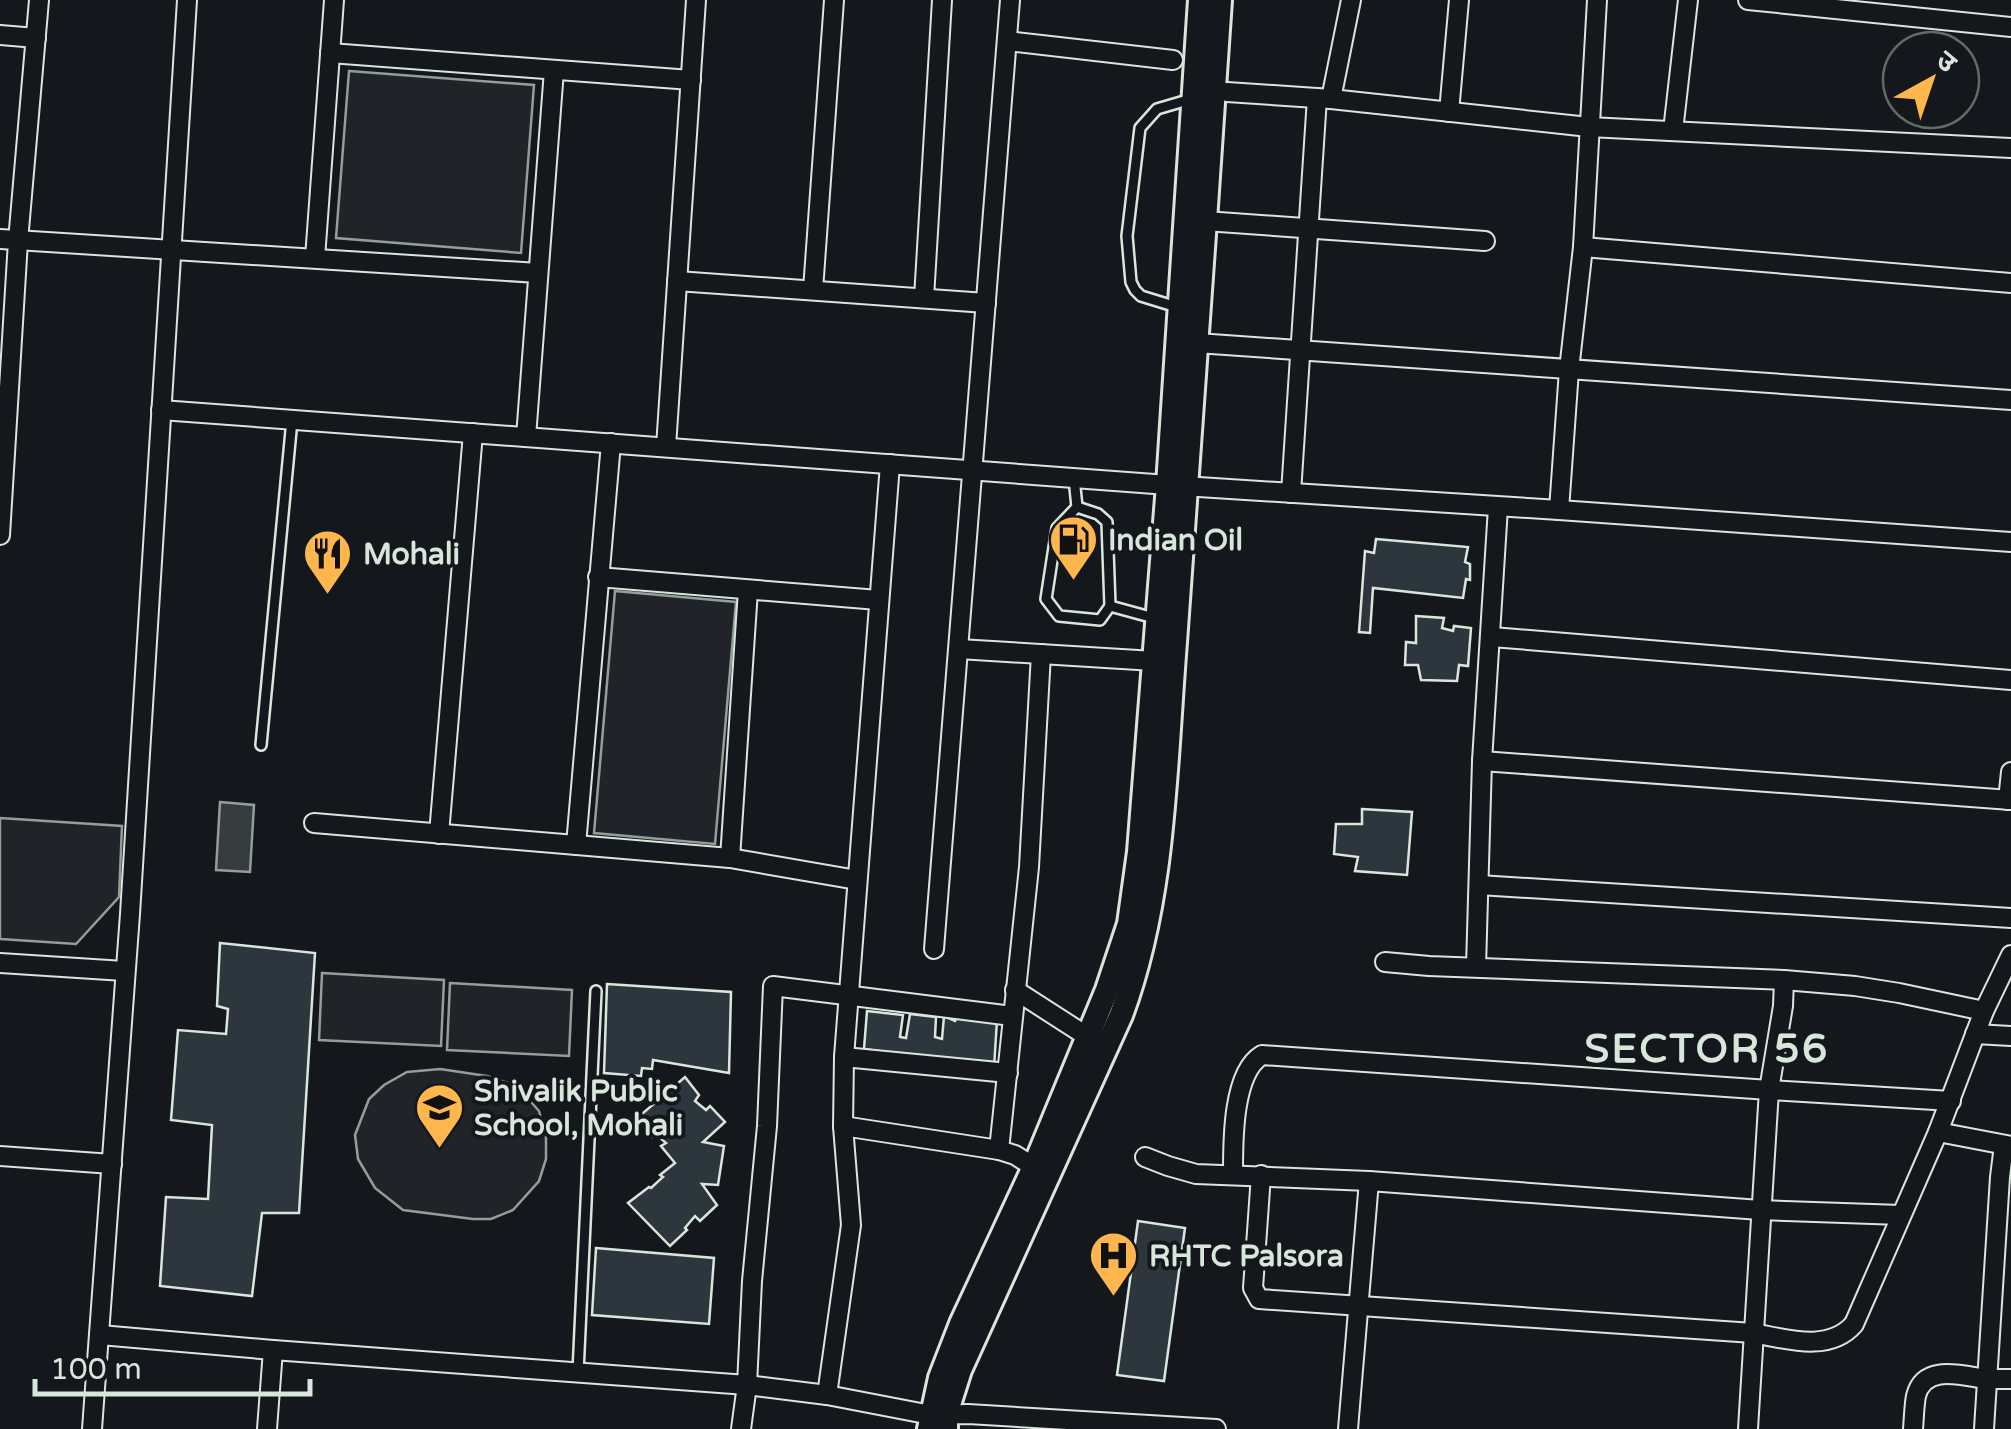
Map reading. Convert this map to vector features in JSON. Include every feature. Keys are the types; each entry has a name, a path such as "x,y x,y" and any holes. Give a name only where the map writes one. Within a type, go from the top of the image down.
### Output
{"street":[{"path":"0,535 9,240 39,0"},
{"path":"92,1429 187,0"},
{"path":"315,258 334,0"},
{"path":"666,448 696,0"},
{"path":"813,290 834,0"},
{"path":"924,298 942,0"},
{"path":"934,949 1010,0"},
{"path":"1042,1170 1077,1108 1126,1003 1150,914 1163,792 1178,485 1180,308 1200,0"},
{"path":"938,1422 1042,1170 1120,956 1135,891 1157,619 1197,343 1220,0"},
{"path":"1291,493 1309,228 1324,99 1351,0"},
{"path":"1449,112 1459,0"},
{"path":"1559,510 1568,370 1583,247 1597,0"},
{"path":"1673,131 1688,0"},
{"path":"1748,0 2011,27"},
{"path":"0,35 36,38"},
{"path":"1007,41 1172,60"},
{"path":"330,53 690,80"},
{"path":"526,437 554,70"},
{"path":"1227,92 1590,127 2011,148"},
{"path":"1205,221 1485,241"},
{"path":"9,240 538,272"},
{"path":"1583,247 2011,282"},
{"path":"677,280 986,302"},
{"path":"1197,343 2011,400"},
{"path":"161,410 2011,542"},
{"path":"439,834 473,433"},
{"path":"576,845 611,443"},
{"path":"827,1395 851,1225 843,1126 844,1057 890,464"},
{"path":"1476,967 1482,761 1498,507"},
{"path":"598,578 878,600"},
{"path":"730,858 748,590"},
{"path":"1492,637 2011,680"},
{"path":"958,649 1154,661"},
{"path":"999,1150 1029,867 1041,654"},
{"path":"1482,761 2010,800 2011,772"},
{"path":"314,823 730,858 857,880"},
{"path":"1479,885 2011,918"},
{"path":"1261,1175 1253,1288 1258,1300 1753,1332 1821,1342 1844,1335 1854,1324 2011,955"},
{"path":"1386,962 1784,980 1854,986 1984,1011"},
{"path":"0,963 124,971"},
{"path":"1748,1429 1769,1090 1784,980"},
{"path":"741,1429 767,1126 773,986 1012,1016"},
{"path":"1015,990 1088,1037"},
{"path":"1975,1034 2011,1036"},
{"path":"1233,1175 1241,1085 1253,1060 1262,1055 1951,1100"},
{"path":"844,1057 1008,1073"},
{"path":"843,1126 999,1150 1042,1170"},
{"path":"1938,1132 2008,1146 1984,1429"},
{"path":"0,1156 112,1164"},
{"path":"1145,1158 1196,1174 1369,1181 1760,1210 1901,1215"},
{"path":"1348,1429 1369,1181"},
{"path":"100,1335 747,1385 827,1395 938,1422 1216,1429"},
{"path":"267,1429 273,1350"},
{"path":"1913,1429 1916,1394 1932,1377 1959,1373 2011,1379"}],"lane":[{"path":"1180,308 1141,296 1135,290 1127,236 1140,128 1156,109 1194,98"},
{"path":"261,744 292,420"},
{"path":"1074,478 1077,508"},
{"path":"1077,508 1098,514 1106,522 1110,606 1100,620 1059,616 1046,599 1057,528 1077,508"},
{"path":"1110,606 1157,619"},
{"path":"578,1372 596,991"}],"shaded area":[{"path":"349,71 534,85 521,253 336,238"},
{"path":"615,591 736,602 715,844 594,833"},
{"path":"220,802 254,805 250,872 216,870"},
{"path":"0,818 122,826 119,897 76,944 0,939"},
{"path":"322,973 444,980 441,1046 319,1040"},
{"path":"450,983 572,990 569,1056 447,1050"},
{"path":"440,1069 487,1076 517,1086 539,1111 546,1135 546,1159 539,1181 513,1210 491,1219 473,1219 403,1210 375,1188 358,1159 355,1135 369,1099 407,1072"}],"building":[{"path":"1376,539 1468,547 1465,562 1470,564 1470,580 1466,579 1463,598 1373,588 1370,633 1359,632 1365,551 1374,553"},
{"path":"1416,616 1444,618 1442,628 1453,631 1454,626 1471,628 1468,666 1459,665 1457,681 1421,680 1418,665 1405,665 1406,642 1416,643"},
{"path":"1362,809 1412,812 1407,875 1355,871 1358,857 1334,854 1336,824 1362,824"},
{"path":"220,943 315,953 299,1213 262,1213 252,1296 160,1286 166,1197 208,1199 212,1125 171,1120 178,1030 226,1034 228,1009 217,1006"},
{"path":"607,984 731,992 729,1073 653,1060 652,1069 642,1068 641,1076 604,1073"},
{"path":"867,1011 903,1015 900,1037 906,1038 910,1014 936,1017 935,1037 942,1039 944,1016 955,1021 958,1016 997,1020 994,1068 864,1049"},
{"path":"685,1077 699,1095 695,1101 706,1110 710,1106 725,1122 703,1142 724,1146 718,1185 702,1184 717,1205 700,1221 695,1216 670,1246 628,1203 651,1188 675,1163 661,1146 666,1143 657,1135 652,1137 636,1119"},
{"path":"1138,1221 1185,1228 1164,1381 1117,1375"},
{"path":"596,1248 714,1258 709,1324 592,1315"}],"place":[{"name":"Indian Oil","path":"1073,582"},
{"name":"Mohali","path":"328,596"},
{"name":"Shivalik Public School, Mohali","path":"439,1150"},
{"name":"RHTC Palsora","path":"1114,1298"}],"district":[{"name":"SECTOR 56","path":"1707,1049"}]}
